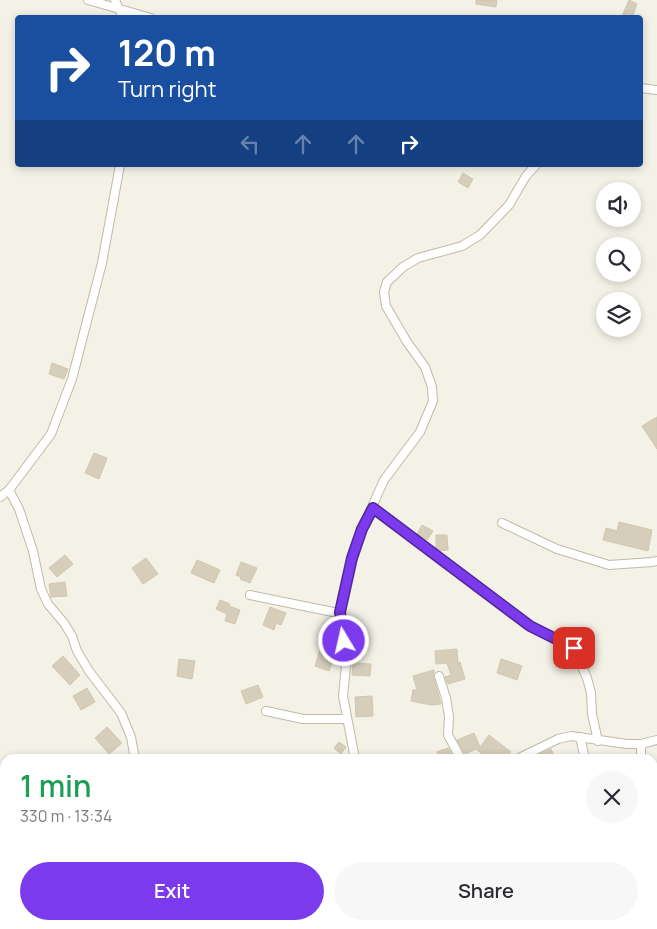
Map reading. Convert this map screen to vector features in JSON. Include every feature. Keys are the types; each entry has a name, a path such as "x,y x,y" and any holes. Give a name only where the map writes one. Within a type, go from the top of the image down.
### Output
{"street":[{"path":"88,0 116,4 144,15"},
{"path":"643,88 657,90"},
{"path":"0,497 9,490 51,434 72,379 102,263 120,167"},
{"path":"354,754 343,696 347,655 340,612 352,558 362,529 384,480 420,432 433,401 432,387 425,367 407,342 386,306 384,292 387,282 418,258 462,246 480,235 509,205 526,176 534,167"},
{"path":"9,490 33,551 41,589 48,604 64,623 89,671 120,713 130,737 134,754"},
{"path":"373,508 530,626 574,648 587,678 591,693 592,714 598,740"},
{"path":"502,522 557,549 609,565 657,561"},
{"path":"250,596 340,612"},
{"path":"439,676 446,698 449,717 448,735 458,754"},
{"path":"266,711 303,719 346,719"},
{"path":"527,754 558,739 571,736 627,744 641,744 657,740"},
{"path":"580,737 585,754"},
{"path":"641,744 642,754"}],"building":[{"path":"476,0 497,0 496,7 476,4"},
{"path":"629,0 637,4 633,15 622,15"},
{"path":"463,173 473,179 468,188 458,182"},
{"path":"52,363 68,369 64,379 49,374"},
{"path":"657,417 657,449 642,426"},
{"path":"94,453 107,458 99,479 85,473"},
{"path":"619,522 652,530 648,551 603,540 606,528 617,531"},
{"path":"422,525 433,531 427,540 417,534"},
{"path":"436,535 447,535 448,550 439,551 436,549"},
{"path":"65,555 73,564 57,577 49,568"},
{"path":"146,558 158,574 143,584 132,568"},
{"path":"197,560 220,570 214,583 191,573"},
{"path":"241,562 257,568 250,583 236,575"},
{"path":"65,582 67,596 51,597 49,584"},
{"path":"220,600 240,610 235,624 225,621 227,614 216,609"},
{"path":"270,607 286,613 281,625 276,623 274,630 263,625"},
{"path":"321,647 336,652 329,671 315,666"},
{"path":"457,649 458,663 460,662 465,679 448,684 445,677 451,675 447,663 436,664 435,651"},
{"path":"63,656 80,675 70,685 52,666"},
{"path":"179,659 195,661 192,679 177,676"},
{"path":"501,659 522,666 517,680 497,673"},
{"path":"353,663 371,664 370,676 352,675"},
{"path":"434,670 434,678 441,704 431,705 411,701 413,690 417,690 413,676"},
{"path":"258,685 263,697 246,704 241,691"},
{"path":"87,688 95,702 81,710 73,696"},
{"path":"372,696 373,716 356,717 355,697"},
{"path":"107,727 122,743 109,754 95,738"},
{"path":"474,733 480,747 489,735 511,752 509,754 482,754 477,750 479,748 465,754 457,740"},
{"path":"339,742 346,747 341,754 334,748"},
{"path":"448,748 452,754 438,754 437,752"},
{"path":"551,749 554,754 540,754"}],"route":[{"path":"344,641 340,612 352,558 362,529 373,508 530,626 574,648"}]}
